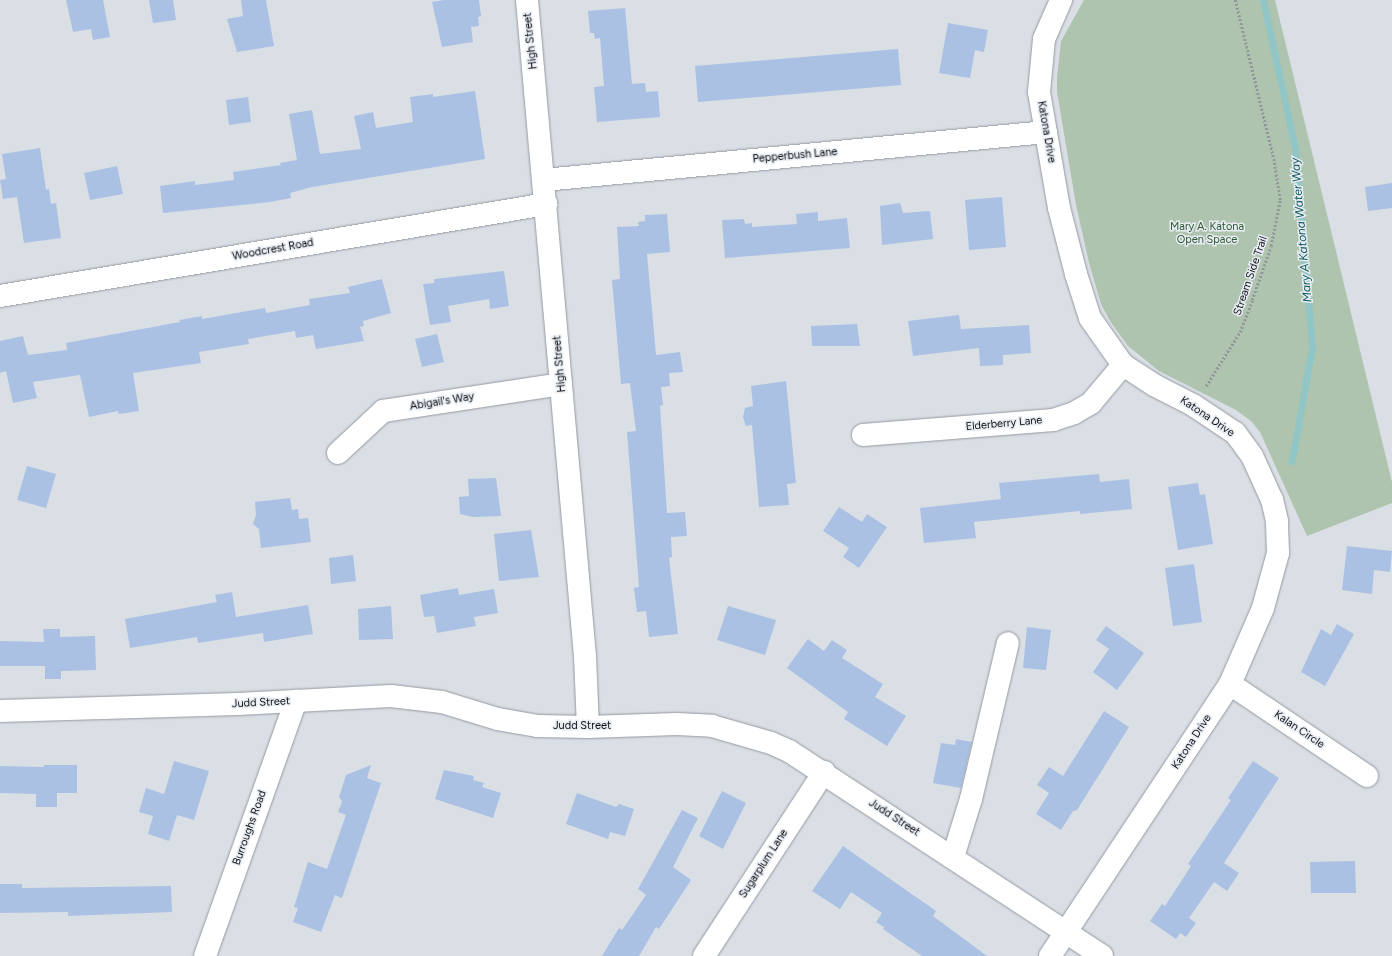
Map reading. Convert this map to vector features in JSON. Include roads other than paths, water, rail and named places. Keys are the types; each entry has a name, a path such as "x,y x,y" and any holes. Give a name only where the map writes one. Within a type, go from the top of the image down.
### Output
{"street":[{"name":"High Street","path":"527,0 585,656 588,727"},
{"name":"Katona Drive","path":"1050,956 1230,684 1272,582 1278,553 1277,521 1272,500 1252,456 1234,433 1193,405 1154,385 1123,365 1090,318 1076,274 1059,208 1039,92 1040,66 1044,39 1061,0"},
{"name":"Pepperbush Lane","path":"544,180 1046,132"},
{"name":"Woodcrest Road","path":"0,296 546,204"},
{"name":"Elderberry Lane","path":"863,435 1053,420 1074,413 1091,403 1123,365"},
{"name":"Abigail's Way","path":"338,453 383,411 561,384"},
{"path":"953,857 971,799 1008,643"},
{"name":"Kalan Circle","path":"1230,684 1368,776"},
{"name":"Judd Street","path":"0,711 296,701 391,696 442,702 518,724 588,727 677,724 712,726 771,742 824,772 1067,931 1102,956"},
{"name":"Burroughs Road","path":"205,956 296,701"},
{"name":"Sugarplum Lane","path":"704,956 824,772"}],"waterway":[{"name":"Mary A Katona Water Way","path":"1263,0 1295,148 1312,347 1292,461"}],"park label":[{"name":"Mary A. Katona Open Space","path":"1207,234"}]}
